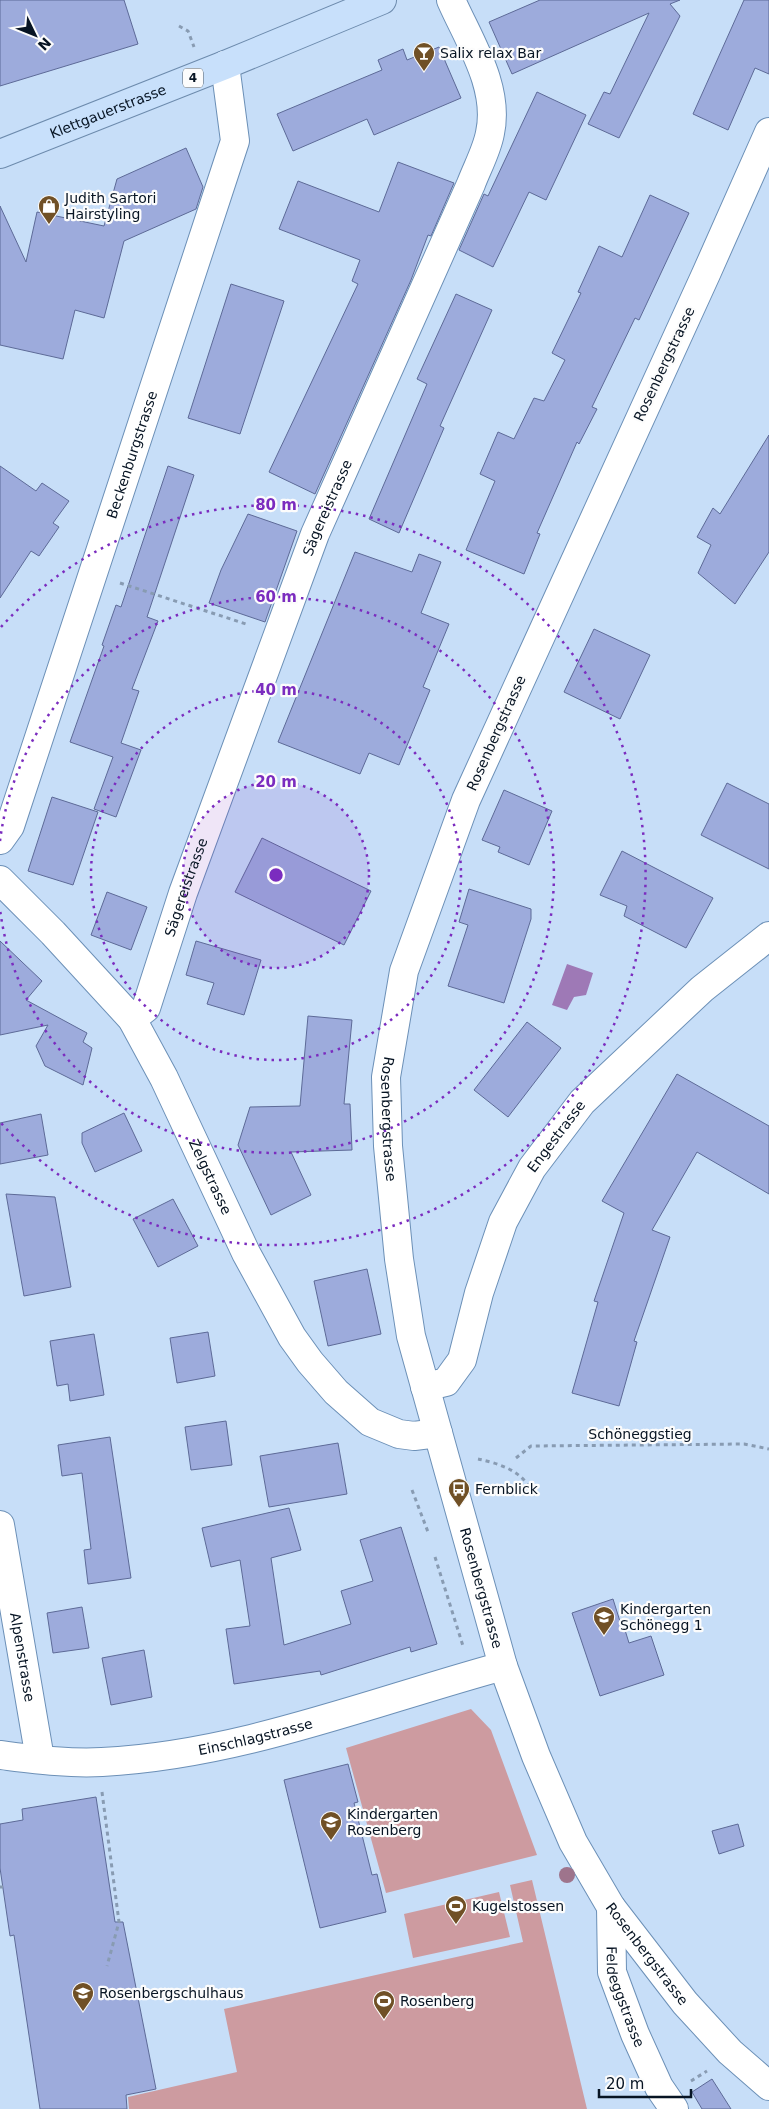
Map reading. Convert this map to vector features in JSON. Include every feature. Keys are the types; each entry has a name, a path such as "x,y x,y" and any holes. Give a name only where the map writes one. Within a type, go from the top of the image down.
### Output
{"main road":[{"name":"Klettgauerstrasse","path":"0,154 225,66 382,0"}],"street":[{"name":"Sägereistrasse","path":"132,1019 146,1008 183,893 315,534 471,184 490,134 491,109 488,81 451,0"},
{"name":"Beckenburgstrasse","path":"0,840 10,826 235,141 225,66"},
{"name":"Rosenbergstrasse","path":"769,132 466,800 404,971 386,1077 388,1146 399,1259 408,1316 425,1387 503,1666 536,1756 570,1834 611,1907 685,2003 730,2052 769,2086"},
{"name":"Zelgstrasse","path":"0,880 132,1019 164,1078 246,1253 292,1338 310,1362 336,1392 370,1422 399,1434 414,1436 438,1433"},
{"name":"Engestrasse","path":"425,1387 446,1382 462,1360 479,1293 503,1222 532,1168 582,1102 702,989 769,936"},
{"name":"Alpenstrasse","path":"0,1525 40,1759"},
{"name":"Einschlagstrasse","path":"0,1755 101,1762 177,1754 299,1727 503,1666"},
{"name":"Feldeggstrasse","path":"611,1907 612,1972 635,2034 669,2106"}],"path":[{"path":"93,574 278,635"},
{"name":"Schöneggstieg","path":"516,1458 531,1446 744,1444 769,1449"},
{"path":"478,1459 490,1461 515,1473 529,1484 531,1493"},
{"path":"412,1490 428,1532"},
{"path":"435,1557 465,1654"},
{"path":"101,1762 103,1797 119,1922 107,1966"},
{"path":"689,2083 708,2070"}],"shaded area":[{"path":"567,964 593,973 586,995 574,997 567,1010 552,1005"},
{"path":"471,1709 491,1730 537,1855 386,1893 346,1748"},
{"name":"Rosenberg","path":"532,1880 587,2109 129,2109 128,2097 237,2072 224,2009 523,1942 510,1885"},
{"name":"Kugelstossen","path":"499,1892 510,1937 413,1958 404,1914"}],"building":[{"path":"0,0 124,0 138,44 0,86"},
{"path":"540,0 680,0 670,4 680,16 619,138 588,124 604,92 610,94 649,13 512,74 489,22"},
{"path":"744,0 769,0 769,74 755,68 728,130 693,114"},
{"path":"439,47 461,98 374,135 367,119 293,151 277,114 382,70 378,60 403,49 407,60"},
{"path":"537,92 586,115 546,200 529,192 493,267 459,250 484,194 488,196"},
{"path":"186,148 203,187 196,209 124,241 104,318 75,310 63,359 0,345 0,206 26,262 37,212 104,226 117,179"},
{"path":"398,162 454,183 431,236 428,235 411,280 315,494 269,472 358,284 352,281 360,260 279,229 298,181 379,212"},
{"path":"650,195 689,213 639,320 635,318 592,407 597,409 579,444 577,442 537,533 540,534 524,574 466,550 495,481 480,474 498,432 514,439 534,398 544,401 565,360 552,353 581,293 578,292 599,246 622,257"},
{"path":"231,284 284,301 240,434 188,418"},
{"path":"456,294 492,310 440,426 444,428 399,533 369,519 427,384 417,379"},
{"path":"769,435 769,552 735,604 698,573 711,545 697,537 713,508 720,514"},
{"path":"0,466 36,491 42,483 69,501 53,523 59,527 39,556 31,551 0,598"},
{"path":"168,466 194,475 147,617 158,621 132,689 139,691 121,743 141,750 116,817 94,809 113,757 70,742 104,646 102,645 116,605 121,607"},
{"path":"248,514 297,531 265,622 209,603 221,570"},
{"path":"355,552 412,572 419,554 441,562 421,613 449,624 423,687 430,690 399,765 369,753 360,774 278,742"},
{"path":"594,629 650,655 620,719 564,692"},
{"path":"727,783 769,804 769,869 701,835"},
{"path":"504,790 552,811 529,865 498,852 500,847 482,840"},
{"path":"52,797 98,812 73,885 28,871"},
{"path":"262,838 371,891 344,945 235,892"},
{"path":"622,851 713,898 686,948 624,916 627,906 600,895"},
{"path":"469,889 531,909 531,919 504,1003 448,986 468,925 459,922"},
{"path":"107,892 147,907 131,950 91,935"},
{"path":"0,941 42,981 26,1000 87,1033 83,1042 92,1048 83,1085 45,1066 36,1046 48,1025 0,1035"},
{"path":"196,941 261,960 244,1015 207,1004 214,983 186,975"},
{"path":"308,1016 352,1020 344,1104 350,1104 352,1150 291,1152 311,1195 271,1215 238,1145 250,1107 300,1106"},
{"path":"527,1022 561,1048 508,1117 474,1090"},
{"path":"677,1074 769,1126 769,1194 697,1152 652,1230 670,1237 634,1341 637,1342 619,1406 572,1393 598,1302 594,1301 624,1213 602,1201"},
{"path":"124,1113 142,1151 95,1172 82,1143 82,1133"},
{"path":"41,1114 48,1155 0,1164 0,1123"},
{"path":"6,1194 55,1197 71,1287 24,1296"},
{"path":"173,1199 198,1246 158,1267 133,1219"},
{"path":"367,1269 381,1334 328,1346 314,1281"},
{"path":"208,1332 215,1376 177,1383 170,1338"},
{"path":"94,1334 104,1395 70,1401 68,1384 57,1386 50,1341"},
{"path":"226,1421 232,1465 191,1470 185,1427"},
{"path":"110,1437 131,1578 88,1584 84,1550 91,1549 82,1473 62,1476 58,1445"},
{"path":"338,1443 347,1494 269,1507 260,1456"},
{"path":"289,1508 301,1550 271,1558 284,1645 351,1624 341,1591 373,1581 360,1540 401,1527 437,1644 411,1652 410,1647 321,1675 320,1671 234,1684 226,1629 250,1626 240,1560 211,1567 202,1528"},
{"path":"613,1599 623,1631 625,1630 629,1643 651,1636 664,1675 600,1696 572,1613"},
{"path":"82,1607 89,1648 53,1653 47,1613"},
{"path":"144,1650 152,1697 111,1705 102,1658"},
{"name":"Kindergarten Rosenberg","path":"348,1764 358,1802 354,1803 372,1875 377,1874 386,1912 320,1928 284,1780"},
{"name":"Rosenbergschulhaus","path":"96,1797 115,1922 123,1922 156,2089 126,2095 127,2109 40,2109 14,1935 10,1936 0,1868 0,1824 23,1820 22,1809"},
{"path":"738,1824 744,1846 719,1854 712,1831"},
{"path":"712,2079 731,2109 702,2109 692,2092"}],"place":[{"name":"Salix relax Bar","path":"424,72"},
{"name":"Judith Sartori Hairstyling","path":"49,225"},
{"name":"Fernblick","path":"459,1508"},
{"name":"Kindergarten Schönegg 1","path":"604,1636"},
{"name":"Kindergarten Rosenberg","path":"331,1841"},
{"name":"Kugelstossen","path":"456,1925"},
{"name":"Rosenbergschulhaus","path":"83,2012"},
{"name":"Rosenberg","path":"384,2020"}]}
